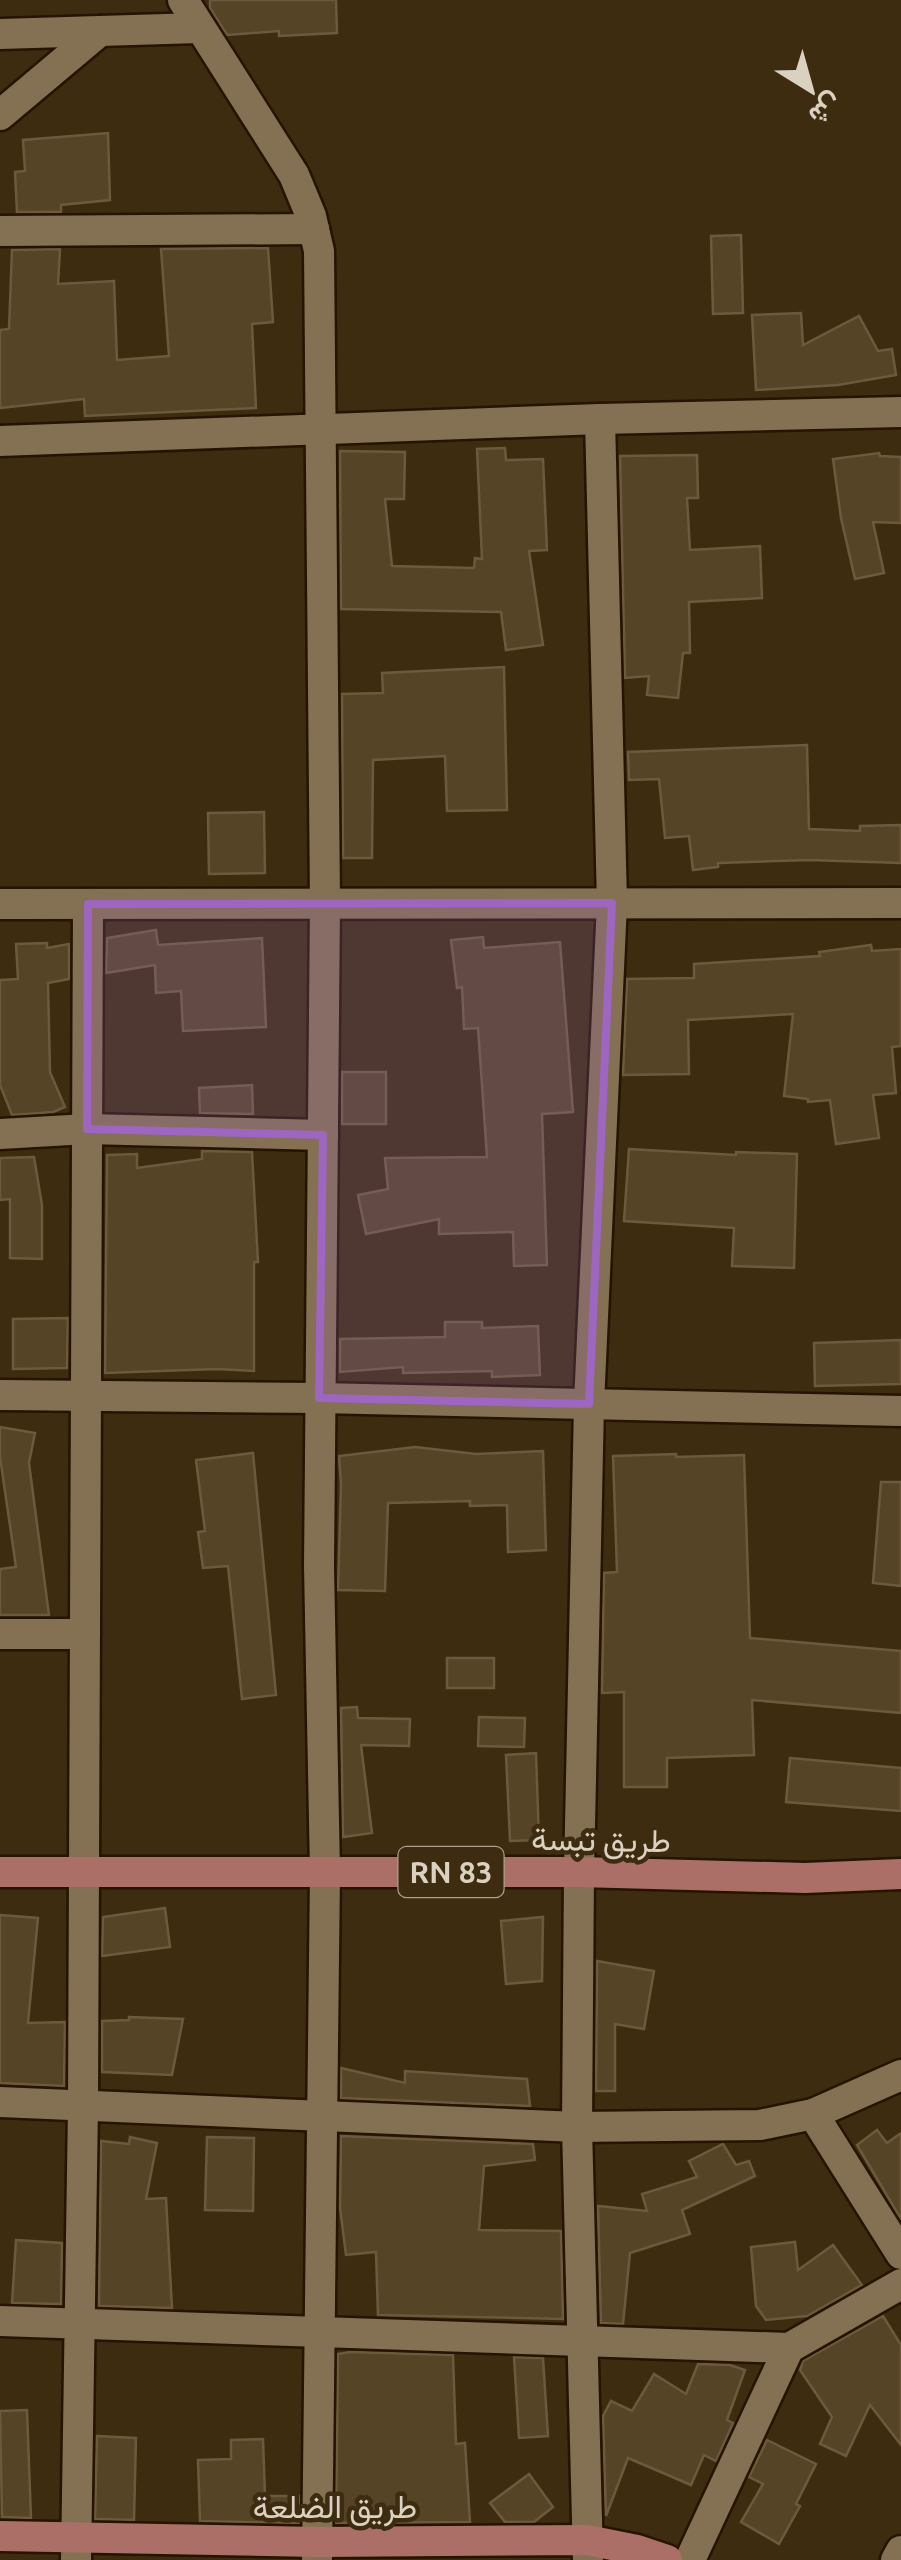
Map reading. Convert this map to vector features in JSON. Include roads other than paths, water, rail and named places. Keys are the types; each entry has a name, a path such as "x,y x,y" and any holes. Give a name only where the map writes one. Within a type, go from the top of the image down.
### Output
{"main road":[{"name":"طريق تبسة","path":"0,1872 579,1872 805,1878 901,1874"},
{"name":"طريق الضلعة","path":"0,2536 76,2549 637,2550 666,2560"}],"street":[{"path":"183,0 294,176 319,252 324,904 319,1566 324,1872 317,2551"},
{"path":"0,34 119,21 198,28"},
{"path":"0,114 119,21"},
{"path":"0,231 314,229"},
{"path":"0,441 901,412"},
{"path":"587,2550 577,2127 579,1872 590,1404 612,902 600,419"},
{"path":"0,904 901,902"},
{"path":"76,2549 83,2108 88,904"},
{"path":"0,1134 87,1129 324,1135"},
{"path":"0,1395 901,1410"},
{"path":"0,1634 85,1634"},
{"path":"0,2102 577,2127 760,2125 813,2114 901,2074"},
{"path":"813,2114 901,2254"},
{"path":"0,2321 789,2348 901,2284"},
{"path":"690,2560 789,2348"},
{"path":"896,2560 901,2551"}]}
